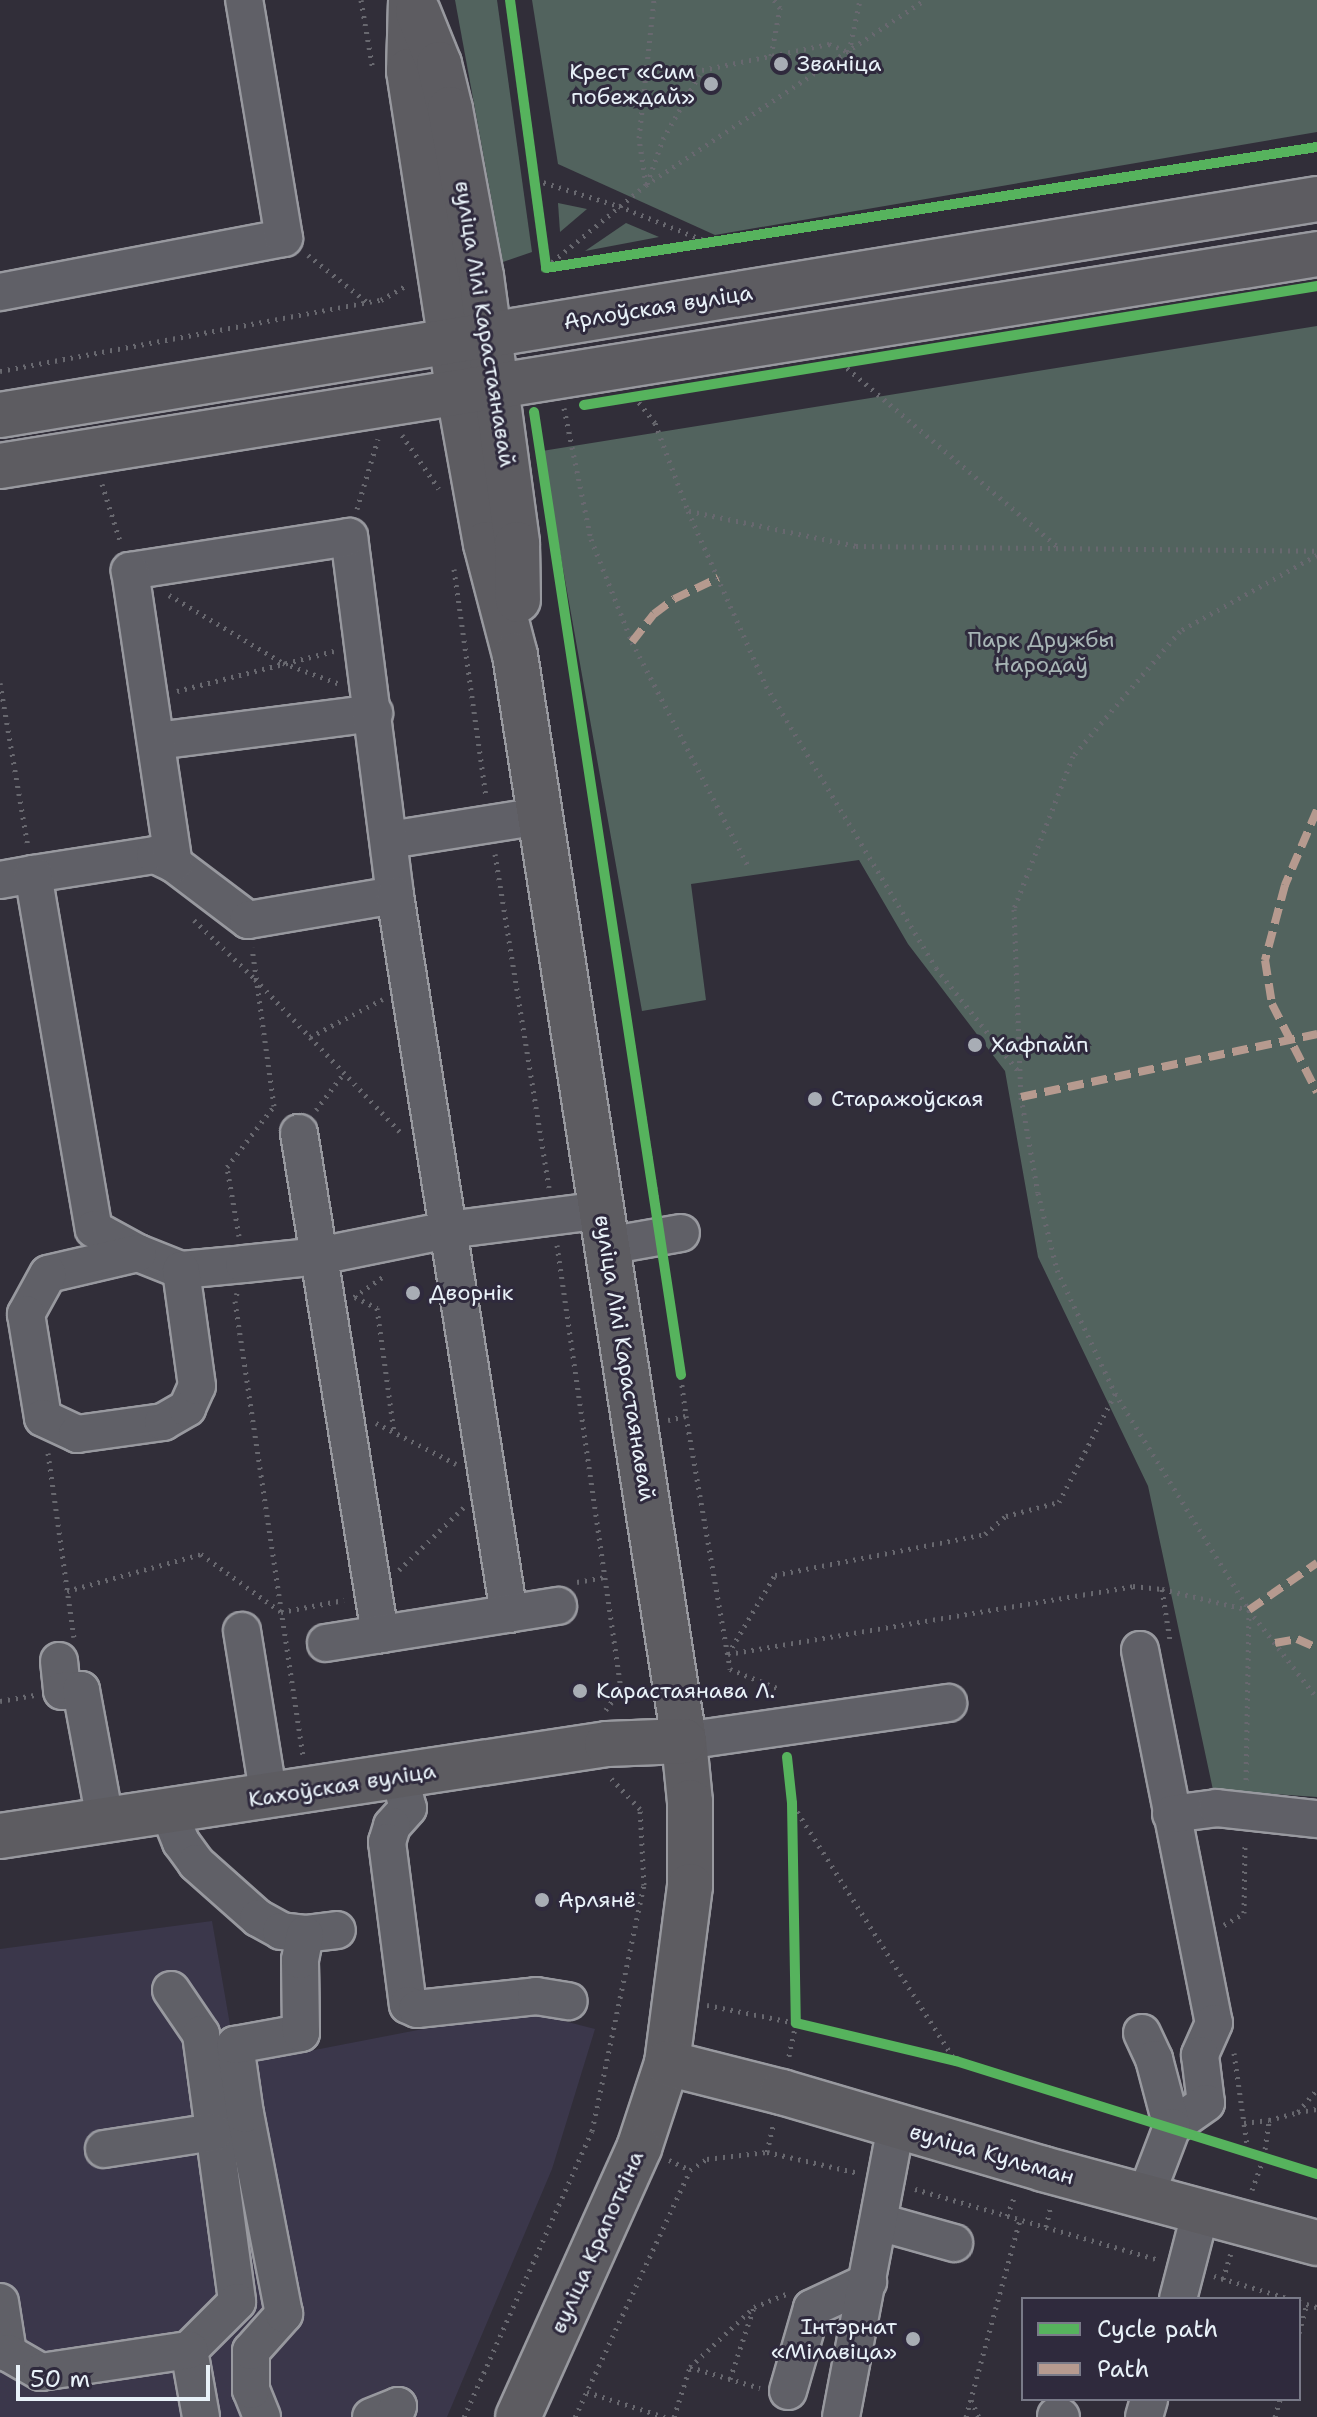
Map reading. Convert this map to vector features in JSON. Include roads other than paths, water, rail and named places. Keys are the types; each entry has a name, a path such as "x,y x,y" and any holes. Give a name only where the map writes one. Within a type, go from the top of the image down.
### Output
{"main road":[{"name":"вуліца Лілі Карастаянавай","path":"411,0 409,71 470,338 478,391 486,544 515,655 684,1741 690,1802 690,1886 667,2063"},
{"name":"Арлоўская вуліца","path":"0,415 1317,199"},
{"path":"0,466 1317,254"},
{"name":"Кахоўская вуліца","path":"0,1836 607,1744 684,1741"},
{"name":"вуліца Кульман","path":"667,2063 782,2092 896,2127 1317,2243"},
{"name":"вуліца Крапоткіна","path":"518,2417 639,2148 667,2063"}],"lane":[{"path":"0,292 284,238 244,0"},
{"path":"174,864 130,571 349,537 395,895 509,1614"},
{"path":"156,741 372,704"},
{"path":"390,840 540,816"},
{"path":"395,895 248,920 174,864 155,855 17,877 94,1229 138,1253 181,1270 319,1256 448,1230 553,1217 604,1228 672,1234"},
{"path":"299,1133 380,1634"},
{"path":"138,1253 48,1274 26,1314 43,1418 77,1434 163,1422 187,1408 197,1386 181,1270"},
{"path":"326,1643 558,1606"},
{"path":"242,1631 269,1797"},
{"path":"1140,1650 1214,2023 1200,2055 1206,2103 1172,2127 1146,2195"},
{"path":"59,1661 62,1691 81,1690 105,1820"},
{"path":"684,1741 948,1703"},
{"path":"400,1777 408,1808 392,1826 387,1842 408,2005 417,2009 536,1996 569,2001"},
{"path":"1171,1814 1217,1808 1317,1819"},
{"path":"168,1810 181,1842 196,1863 258,1918 281,1931 321,1932 300,1960 301,2033 235,2045 245,2114 284,2314 251,2351 251,2390 262,2417"},
{"path":"0,2302 8,2353 41,2372 189,2350 237,2302 201,2034 171,1990"},
{"path":"1142,2033 1154,2059 1172,2127"},
{"path":"841,2417 896,2127"},
{"path":"104,2149 214,2132"},
{"path":"1182,2284 1220,2216"},
{"path":"879,2222 954,2243"},
{"path":"782,2392 812,2308 868,2282"},
{"path":"189,2350 201,2417"},
{"path":"371,2417 398,2406 394,2417"}],"place":[{"name":"Званіца","path":"781,64"},
{"name":"Крест «Сим побеждай»","path":"711,84"},
{"name":"Хафпайп","path":"975,1045"},
{"name":"Старажоўская","path":"815,1099"},
{"name":"Дворнік","path":"413,1293"},
{"name":"Карастаянава Л.","path":"580,1691"},
{"name":"Арлянё","path":"542,1900"},
{"name":"Інтэрнат «Мілавіца»","path":"913,2339"}],"park label":[{"name":"Парк Дружбы Народаў","path":"1041,652"}]}
